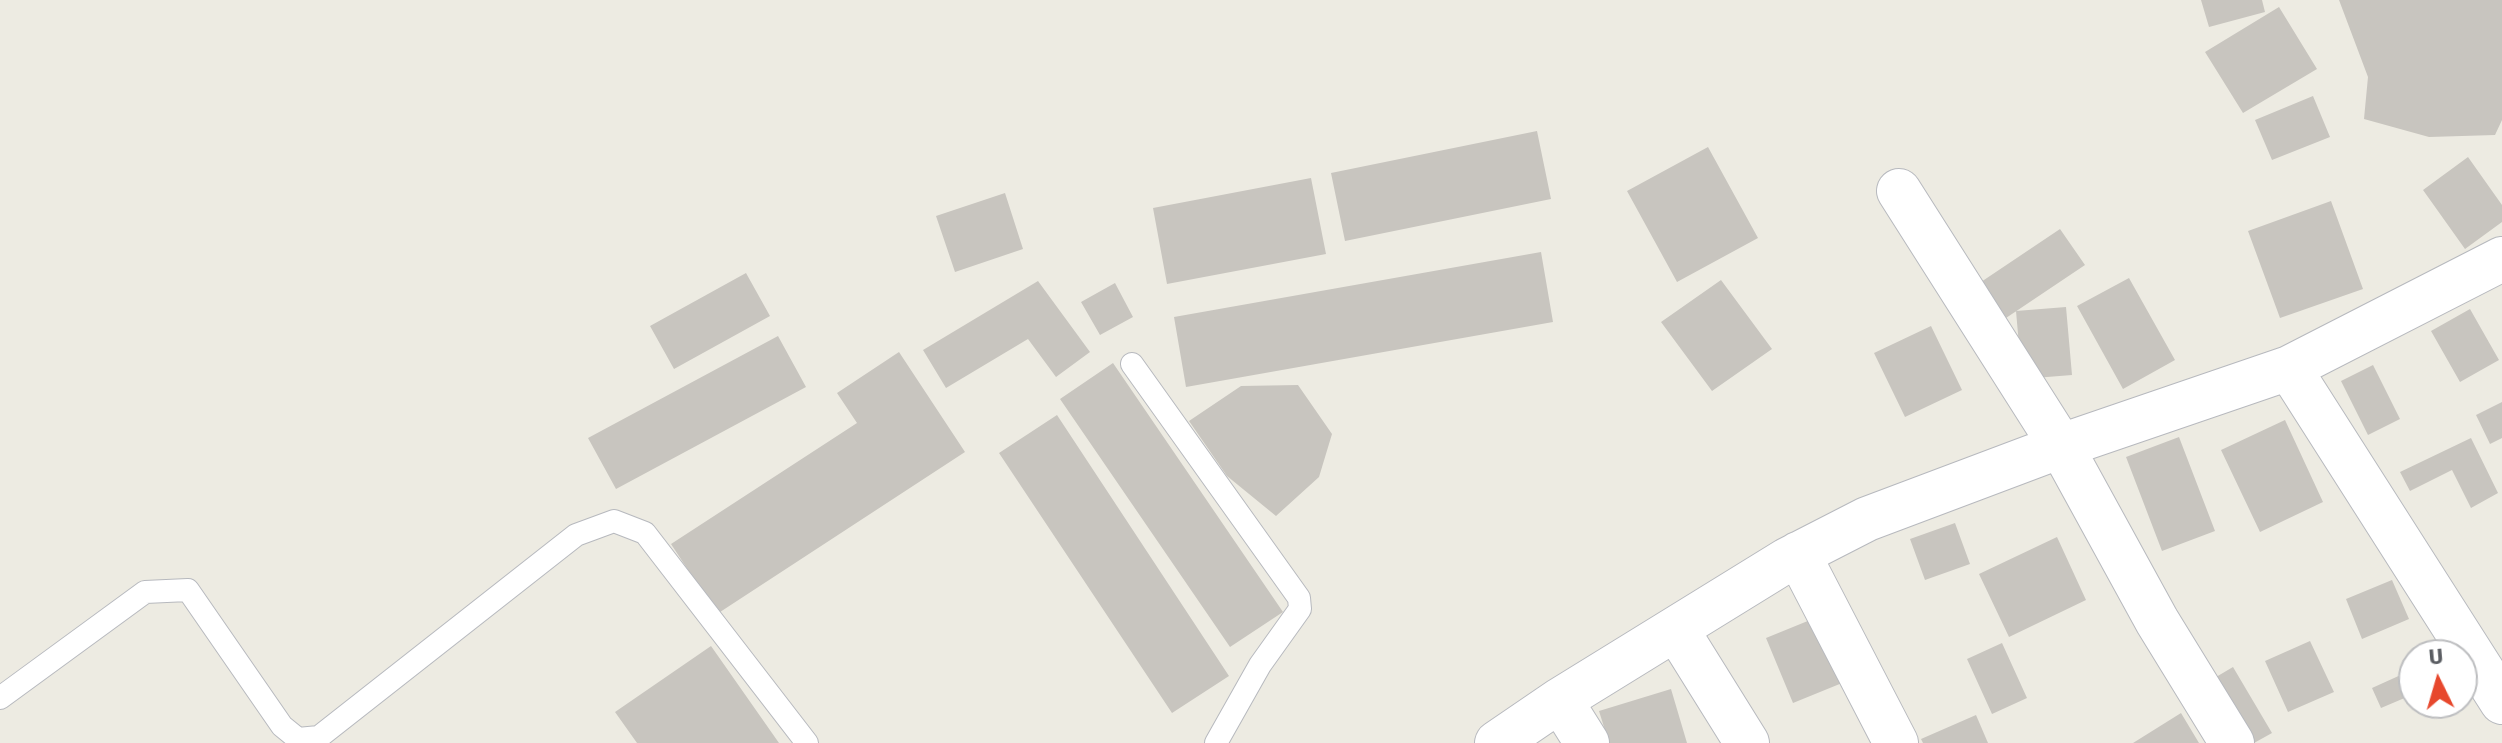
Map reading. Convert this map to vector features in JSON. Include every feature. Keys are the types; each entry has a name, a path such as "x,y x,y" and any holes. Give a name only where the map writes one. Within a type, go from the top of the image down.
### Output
{"street":[{"path":"1899,191 2061,446 2157,621 2232,743"},
{"path":"1497,743 1560,700 1798,554 1867,519 2061,446 2289,368 2502,259"},
{"path":"2289,368 2502,702"},
{"path":"1798,554 1896,743"},
{"path":"1676,629 1747,743"},
{"path":"1560,700 1587,743"}],"lane":[{"path":"1132,364 1299,598 1300,609 1260,665 1216,743"},
{"path":"0,698 145,592 188,590 282,726 298,739 319,737 576,535 614,521 645,533 807,743"}],"building":[{"path":"2201,0 2262,0 2265,12 2209,27"},
{"path":"2339,0 2502,0 2502,120 2495,135 2429,137 2364,119 2368,77"},
{"path":"2279,7 2317,69 2243,113 2205,52"},
{"path":"2313,96 2330,137 2272,160 2255,120"},
{"path":"1537,131 1551,199 1345,241 1331,173"},
{"path":"1708,147 1758,238 1677,282 1627,191"},
{"path":"2468,157 2502,205 2502,222 2465,249 2423,190"},
{"path":"1311,178 1326,254 1167,284 1153,208"},
{"path":"1005,193 1023,249 955,272 936,216"},
{"path":"2331,201 2363,289 2280,318 2248,231"},
{"path":"2060,229 2085,265 2006,318 1981,282"},
{"path":"1541,252 1553,322 1186,387 1174,317"},
{"path":"746,273 770,316 674,369 650,326"},
{"path":"2129,278 2175,360 2123,389 2077,306"},
{"path":"1721,280 1772,349 1712,391 1661,322"},
{"path":"1038,281 1090,352 1056,377 1028,339 946,388 923,350"},
{"path":"1115,283 1133,317 1100,335 1081,302"},
{"path":"2066,307 2072,375 2022,379 2016,311"},
{"path":"2470,309 2499,360 2460,382 2431,331"},
{"path":"1931,326 1962,390 1905,417 1874,353"},
{"path":"778,336 806,387 616,489 588,438"},
{"path":"899,352 965,452 717,614 671,544 857,423 837,393"},
{"path":"1113,363 1283,612 1230,647 1060,399"},
{"path":"2373,365 2400,419 2368,435 2341,381"},
{"path":"1298,385 1332,434 1319,477 1276,516 1227,476 1189,421 1241,386"},
{"path":"2502,402 2502,438 2490,444 2476,415"},
{"path":"1057,415 1229,676 1172,713 999,453"},
{"path":"2285,420 2323,502 2260,532 2221,450"},
{"path":"2179,437 2215,531 2162,551 2126,457"},
{"path":"2471,438 2498,493 2471,508 2452,470 2410,491 2400,472"},
{"path":"1955,523 1970,564 1925,580 1910,539"},
{"path":"2057,537 2086,600 2009,637 1979,574"},
{"path":"2392,580 2409,619 2362,639 2346,599"},
{"path":"1820,616 1847,681 1793,703 1766,638"},
{"path":"2310,641 2334,692 2288,712 2265,661"},
{"path":"2002,643 2027,698 1992,714 1967,659"},
{"path":"711,646 779,743 637,743 615,712"},
{"path":"2233,667 2272,733 2254,743 2248,743 2211,680"},
{"path":"2398,676 2398,701 2381,708 2372,688"},
{"path":"1671,689 1687,743 1609,743 1599,711"},
{"path":"2181,713 2199,743 2133,743"},
{"path":"1976,715 1988,743 1923,743 1921,739"}]}
